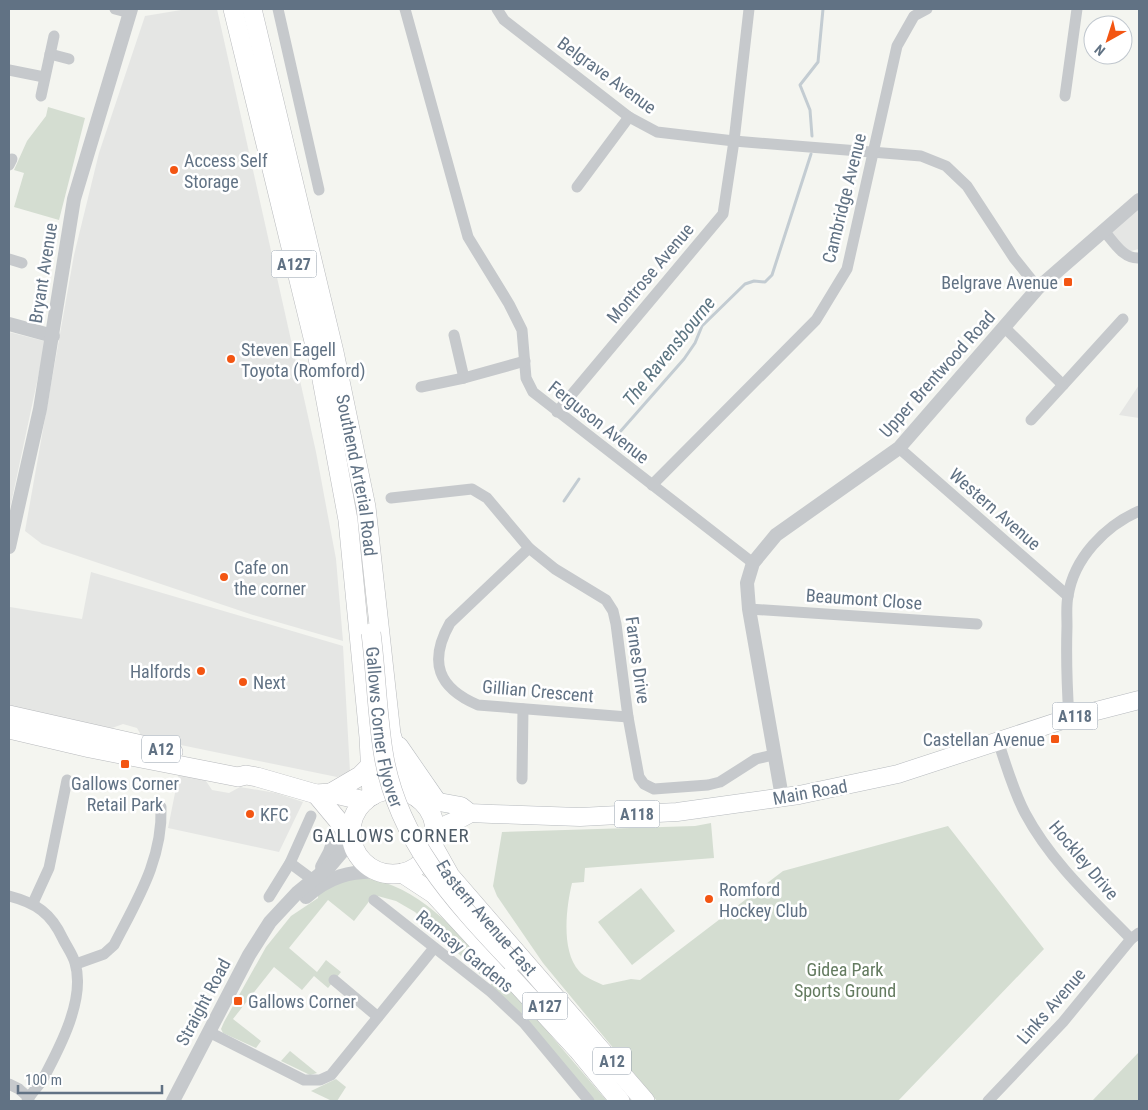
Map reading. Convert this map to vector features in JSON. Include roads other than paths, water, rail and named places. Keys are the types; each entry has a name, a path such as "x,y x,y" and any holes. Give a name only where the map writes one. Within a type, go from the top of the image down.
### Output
{"highway":[{"name":"Southend Arterial Road","path":"233,9 318,358 348,520 369,737 368,798"},
{"name":"Southend Arterial Road","path":"252,9 334,352 366,506 390,722 395,749 416,797"},
{"name":"A127","path":"366,506 371,633"},
{"name":"A127","path":"348,520 356,539 371,633"},
{"name":"Gallows Corner Flyover","path":"371,633 383,752 401,818 432,870 512,962"},
{"name":"A12","path":"9,715 190,756 239,769 246,775 323,794 368,798"},
{"name":"A12","path":"9,729 125,756 238,777 246,775"},
{"path":"348,833 355,814 368,798 395,790 416,797 429,812 434,828 433,841 424,860 414,868 402,873 380,872 362,860 348,833 323,794 360,776 369,767"},
{"name":"Eastern Avenue East","path":"433,841 450,876 578,1021 645,1101"},
{"name":"Eastern Avenue East","path":"402,873 434,894 578,1050 620,1101"},
{"name":"A127","path":"512,962 578,1021"},
{"name":"A127","path":"512,962 578,1050"}],"main road":[{"name":"Main Road","path":"416,797 461,806 470,813 580,817 677,812 782,797 898,774 1069,718 1139,700"},
{"path":"390,722 398,745 437,801"},
{"name":"Main Road","path":"433,841 444,824 463,818 470,813"}],"street":[{"path":"114,9 131,11"},
{"path":"278,9 319,190"},
{"name":"Ferguson Avenue","path":"405,9 468,237 509,304 522,330 526,378 533,392 754,563"},
{"name":"Belgrave Avenue","path":"497,9 504,20 629,118 657,132 734,141 921,156 946,166 967,186 1014,258 1038,288"},
{"name":"Montrose Avenue","path":"557,412 722,214 734,141 749,9"},
{"name":"Cambridge Avenue","path":"652,485 816,320 847,269 875,153 897,46 914,16 927,9"},
{"path":"1065,96 1077,9"},
{"name":"Bryant Avenue","path":"9,547 40,409 74,199 131,11"},
{"path":"41,96 54,36"},
{"path":"50,54 69,59"},
{"path":"9,70 44,77"},
{"path":"577,187 629,118"},
{"name":"Upper Brentwood Road","path":"782,797 773,755 749,609 747,584 754,563 776,535 899,448 1038,288 1139,200"},
{"path":"1104,231 1122,252 1131,259 1139,258"},
{"path":"9,258 22,263"},
{"path":"1031,420 1123,319"},
{"path":"9,324 52,336"},
{"path":"1004,327 1063,385"},
{"path":"454,335 464,378"},
{"path":"421,387 464,378 525,361"},
{"name":"Western Avenue","path":"899,448 1068,596"},
{"name":"Farnes Drive","path":"392,498 472,489 487,498 529,548 555,569 606,600 614,611 628,717 639,777 644,784 654,789 708,785 720,782 756,759 773,755"},
{"path":"1069,718 1066,658 1068,596 1082,561 1093,545 1118,523 1139,511"},
{"name":"Gillian Crescent","path":"529,548 450,623 442,637 437,655 441,674 449,688 462,698 478,705 628,717"},
{"name":"Beaumont Close","path":"749,609 977,624"},
{"path":"522,779 523,709"},
{"name":"Hockley Drive","path":"998,741 1012,786 1037,834 1065,871 1135,936"},
{"path":"33,903 49,868 67,780"},
{"path":"76,964 104,954 114,945 151,872 162,827 161,806"},
{"path":"269,898 290,863 311,816"},
{"path":"290,863 313,880 330,852 348,833"},
{"name":"Straight Road","path":"173,1101 254,948 281,909 334,862 348,833"},
{"name":"Straight Road","path":"254,948 307,896 327,882 352,872 380,872"},
{"path":"9,896 33,903 54,924 76,964 76,1001 56,1055 41,1082 28,1100 19,1089 9,1084"},
{"name":"Ramsay Gardens","path":"374,900 491,992 524,1023 589,1101"},
{"name":"Links Avenue","path":"988,1101 1063,1022 1135,936"},
{"path":"209,1032 304,1080 320,1080 330,1075 434,948"},
{"path":"334,980 378,1017"}],"waterway":[{"name":"The Ravensbourne","path":"812,136 810,110 800,85 818,62 823,9"},
{"name":"The Ravensbourne","path":"612,441 684,359 695,343 702,326 745,284 754,281 765,282 772,275 811,154"},
{"name":"The Ravensbourne","path":"564,501 579,479"}],"place":[{"name":"Access Self Storage","path":"174,170"},
{"name":"Belgrave Avenue","path":"1068,282"},
{"name":"Steven Eagell Toyota (Romford)","path":"231,359"},
{"name":"Cafe on the corner","path":"224,577"},
{"name":"Halfords","path":"201,671"},
{"name":"Next","path":"243,682"},
{"name":"Castellan Avenue","path":"1055,739"},
{"name":"Gallows Corner Retail Park","path":"125,764"},
{"name":"KFC","path":"250,814"},
{"name":"Romford Hockey Club","path":"709,899"},
{"name":"Gallows Corner","path":"238,1001"}],"district":[{"name":"GALLOWS CORNER","path":"391,835"}],"park label":[{"name":"Gidea Park Sports Ground","path":"845,980"}]}
